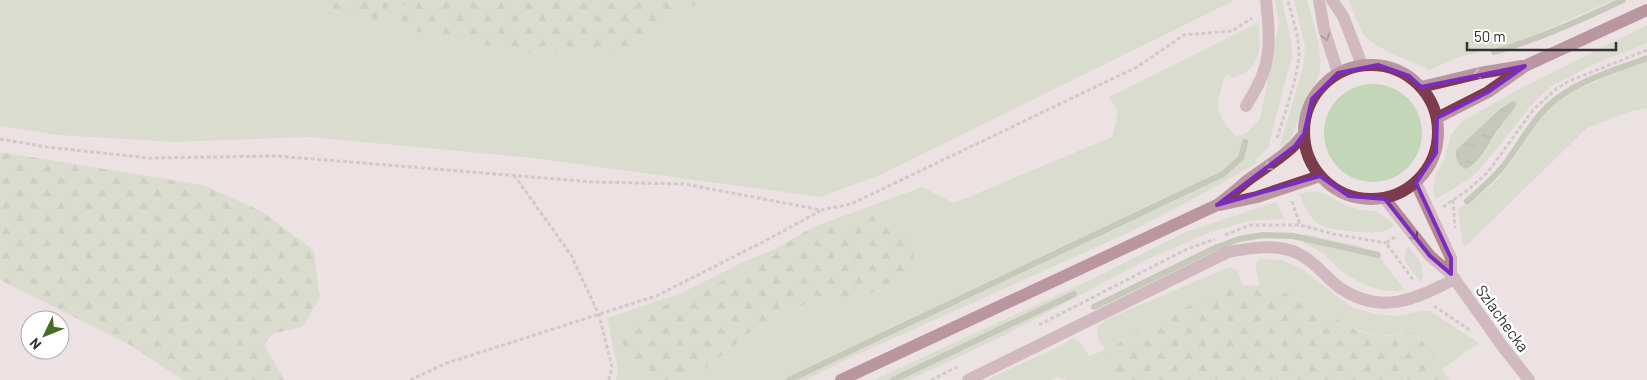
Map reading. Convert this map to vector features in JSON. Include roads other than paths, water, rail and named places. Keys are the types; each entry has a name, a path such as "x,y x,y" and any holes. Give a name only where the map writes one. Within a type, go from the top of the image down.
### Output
{"main road":[{"path":"1437,118 1488,92 1525,66 1647,10"},
{"path":"1362,65 1378,65 1394,69 1409,76 1422,87 1431,101 1437,118 1439,136 1436,153 1428,170 1416,183 1402,193 1385,198 1367,200 1350,196 1334,188 1320,176 1308,157 1304,134 1306,116 1312,99 1323,84 1338,73 1362,65"},
{"path":"1422,87 1480,72 1525,66"},
{"path":"842,380 1217,205 1286,154 1304,134"},
{"path":"1217,205 1257,197 1320,176"}],"street":[{"path":"1319,0 1324,29 1338,73"},
{"path":"1332,0 1343,16 1362,65"},
{"path":"1246,106 1259,82 1269,51 1266,4"},
{"name":"Szlachecka","path":"1416,183 1451,258 1453,276"},
{"name":"Szlachecka","path":"1385,198 1430,256 1453,276 1503,348 1529,380"},
{"path":"968,380 1228,252 1243,249 1283,248 1300,254 1340,288 1366,301 1387,304 1424,295 1453,276"}],"water":[{"path":"1512,101 1516,102 1516,106 1481,156 1471,166 1465,169 1462,167 1457,161 1456,150 1499,110"}],"waterway":[{"path":"1494,52 1560,29 1623,0"},
{"path":"1467,201 1501,169 1536,119 1558,97 1595,77 1647,58"},
{"path":"789,380 1223,174 1241,158 1245,142"},
{"path":"1094,307 1215,248 1239,239 1263,235 1293,236 1378,255"},
{"path":"893,380 1074,294"}]}
